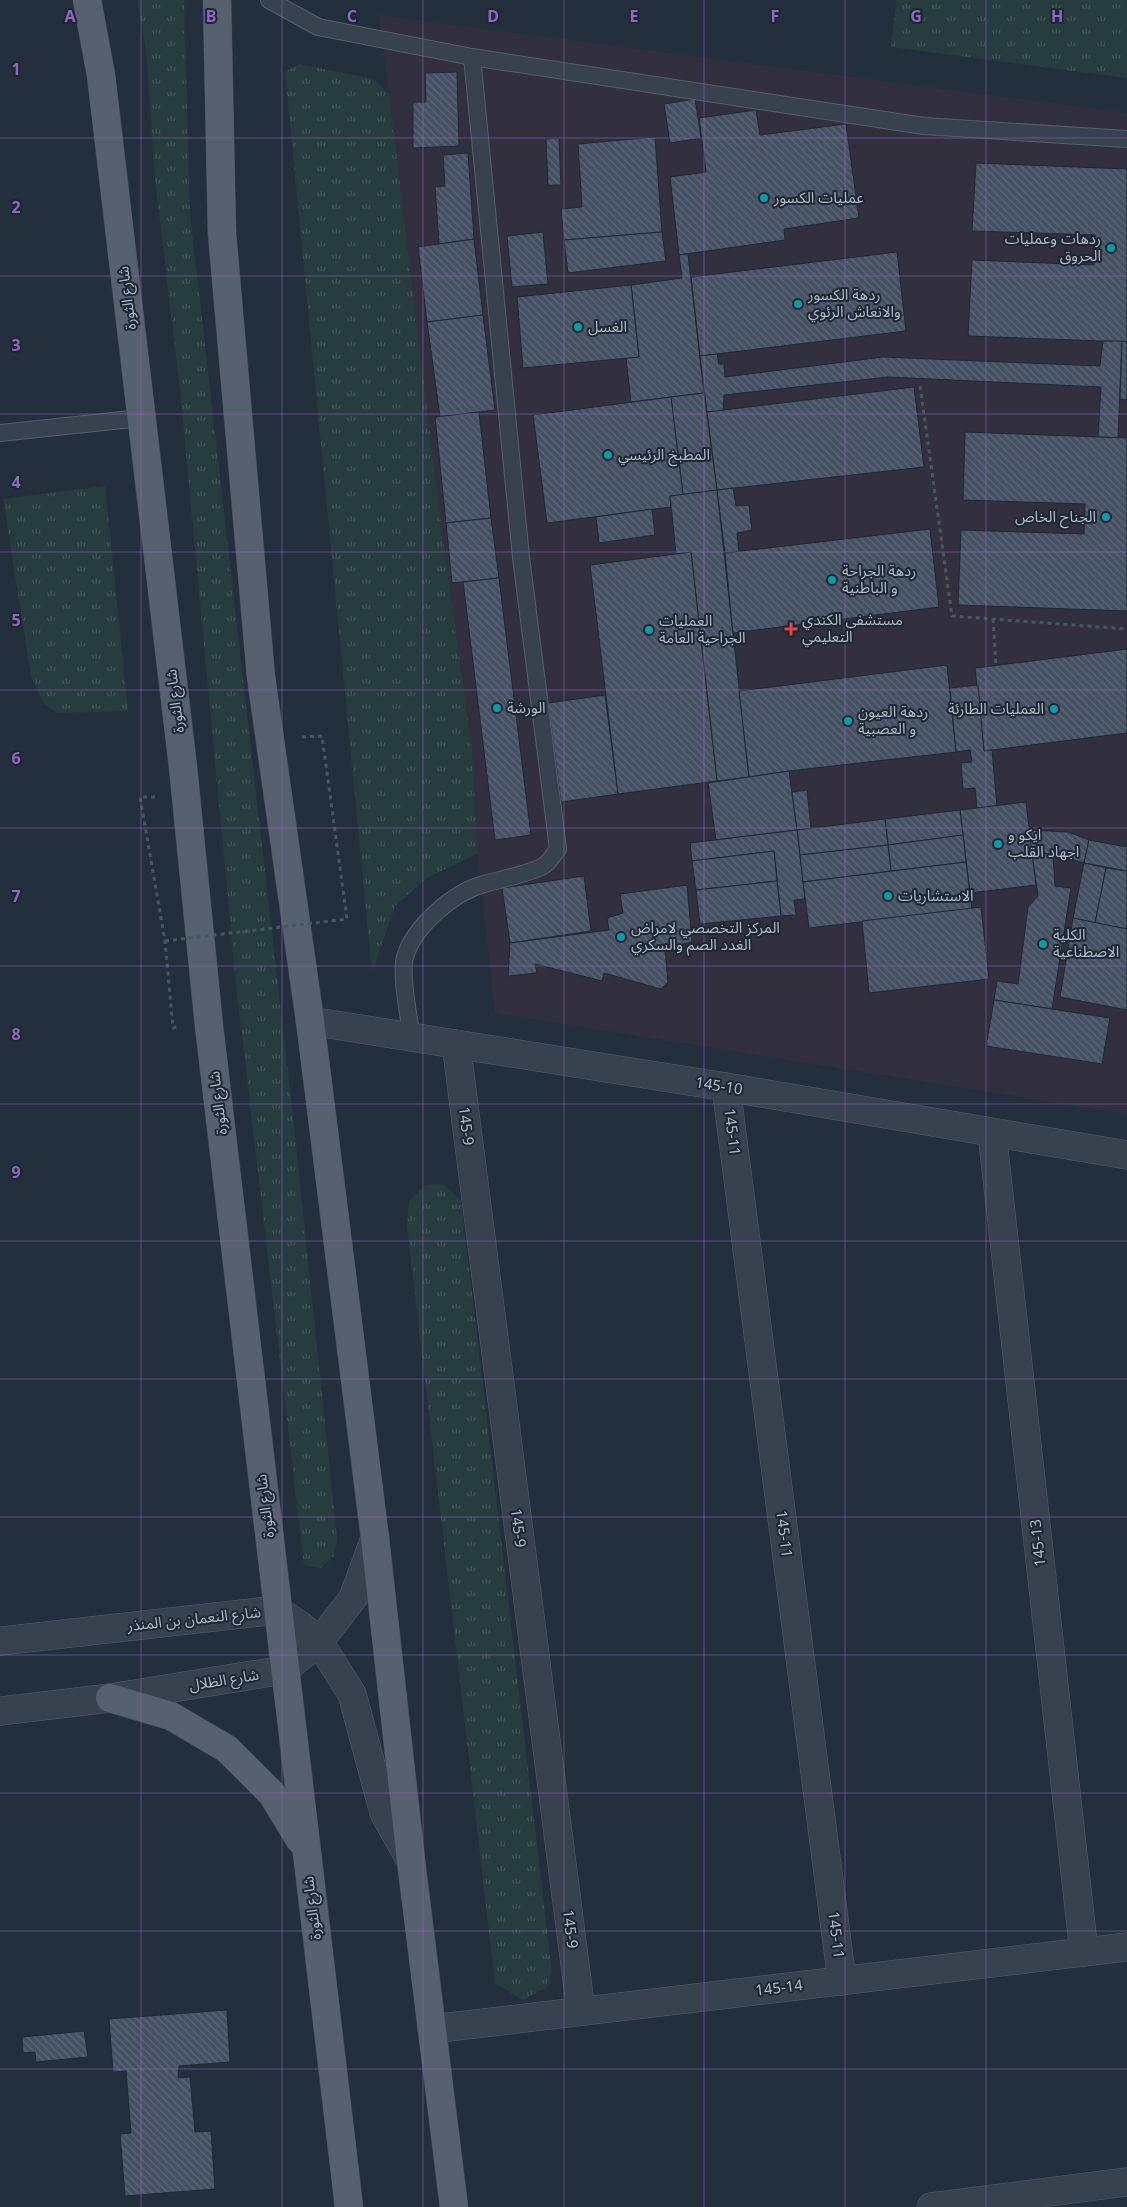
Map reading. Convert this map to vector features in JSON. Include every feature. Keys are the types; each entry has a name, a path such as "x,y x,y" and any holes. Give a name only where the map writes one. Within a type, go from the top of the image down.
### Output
{"main road":[{"name":"شارع الثورة","path":"87,0 101,75 183,767 209,1026 348,2207"},
{"path":"217,0 222,233 260,657 310,1021 375,1538 411,1861 454,2207"},
{"path":"110,1698 171,1716 226,1749 272,1794 305,1849"}],"street":[{"name":"145-10","path":"310,1021 726,1087 1127,1155"},
{"name":"145-9","path":"456,1044 580,2011"},
{"name":"145-11","path":"726,1087 842,1981"},
{"name":"145-13","path":"992,1133 1084,1952"},
{"name":"شارع الظلال","path":"0,1711 110,1698 284,1670 319,1642 353,1598 375,1538"},
{"name":"شارع النعمان بن المنذر","path":"0,1641 277,1610 302,1626 319,1642 352,1694 384,1813 411,1861"},
{"name":"145-14","path":"432,2029 1127,1947"},
{"path":"931,2207 1127,2182"}],"lane":[{"path":"269,0 318,27 472,57 924,126 1127,139"},
{"path":"412,1037 405,990 405,957 418,933 452,898 476,886 544,866 558,849 521,557 472,57"},
{"path":"0,433 141,418"}],"path":[{"path":"920,386 952,616 1127,629"},
{"path":"993,619 996,666"},
{"path":"165,941 347,919 322,736"},
{"path":"140,796 165,941 173,1028"}],"shaded area":[{"name":"مستشفى الكندي التعليمي","path":"379,15 1127,113 1127,1114 495,1013 478,853 472,750 439,508"}],"green space":[{"path":"137,0 184,0 190,214 293,1117 337,1539 334,1556 321,1568 304,1565 236,984 180,390 155,179 146,48"},
{"path":"897,0 1127,0 1127,78 891,47"},
{"path":"299,64 374,79 389,94 439,508 472,750 478,853 427,878 395,906 372,972 285,72"},
{"path":"105,486 128,711 58,713 44,704 31,676 3,499"},
{"path":"443,1184 461,1201 552,1972 547,1987 523,2000 495,1983 407,1225 409,1202 425,1185"}],"building":[{"path":"457,72 459,146 413,148 413,102 426,102 425,73"},
{"path":"695,99 701,138 670,143 664,104"},
{"name":"عمليات الكسور","path":"756,110 760,135 846,124 859,218 784,229 785,240 679,255 670,177 706,172 699,118"},
{"path":"655,137 662,232 564,240 561,209 582,207 578,144"},
{"path":"559,138 561,185 548,185 546,139"},
{"path":"468,153 474,239 439,244 435,187 445,186 443,155"},
{"name":"ردهات وعمليات الحروق","path":"976,163 1127,169 1127,342 968,336 972,260 1094,265 1095,235 972,231"},
{"path":"543,232 548,284 512,287 507,236"},
{"path":"662,232 666,261 568,273 564,240"},
{"path":"474,239 483,315 427,322 418,247"},
{"name":"ردهة الكسور والانعاش الرئوي","path":"897,252 906,331 700,356 691,277"},
{"path":"688,254 704,393 631,402 626,358 639,357 631,285 682,278 679,255"},
{"name":"الغسل","path":"631,285 639,357 523,368 517,297"},
{"path":"483,315 495,410 440,417 427,322"},
{"path":"1103,341 1122,341 1118,438 1098,437 1101,387 888,377 724,395 723,411 707,412 700,356 717,354 719,364 724,364 725,377 883,357 1100,366"},
{"path":"1122,341 1127,342 1127,400 1120,399"},
{"path":"914,387 924,467 717,490 707,412"},
{"path":"704,393 717,490 683,495 671,397"},
{"name":"المطبخ الرئيسي","path":"671,397 683,495 670,496 671,507 547,523 533,415"},
{"path":"479,412 491,518 446,523 435,417"},
{"name":"الجناح الخاص","path":"965,432 1127,438 1127,611 958,605 961,530 1084,534 1085,504 963,500"},
{"path":"733,488 736,506 749,505 752,530 737,533 739,552 725,553 717,490"},
{"path":"717,490 749,777 717,781 691,552 676,554 670,496"},
{"path":"652,509 655,535 599,543 596,517"},
{"path":"491,518 499,578 452,583 446,523"},
{"name":"ردهة الجراحة و الباطنية","path":"930,529 939,607 733,633 725,553"},
{"name":"العمليات الجراحية العامة","path":"691,552 717,781 618,794 590,565"},
{"name":"الورشة","path":"499,578 531,835 495,840 463,582"},
{"name":"العمليات الطارئة","path":"1127,649 1127,733 984,751 975,668"},
{"name":"ردهة العيون و العصبية","path":"947,665 956,752 749,777 739,691"},
{"path":"978,685 984,751 992,750 997,806 977,808 975,788 963,789 961,763 972,762 970,750 956,752 950,688"},
{"path":"605,695 618,794 561,802 548,703"},
{"path":"789,771 797,830 716,840 708,783"},
{"path":"807,790 811,828 797,830 792,792"},
{"name":"ايكو و اجهاد القلب","path":"1026,802 1036,885 970,893 960,810"},
{"path":"960,810 963,835 888,845 885,819"},
{"path":"885,819 888,845 800,855 797,830"},
{"path":"797,830 805,899 794,900 796,915 781,916 774,851 692,861 690,843"},
{"path":"1029,830 1068,832 1089,840 1084,863 1053,854 1032,853"},
{"path":"963,835 966,862 891,871 888,845"},
{"path":"1089,840 1127,847 1127,871 1084,863"},
{"path":"888,845 891,871 803,882 800,855"},
{"path":"774,851 777,881 696,890 692,861"},
{"name":"الكلية الاصطناعية","path":"1032,853 1053,854 1055,886 1071,888 1052,1009 994,1000 997,981 1018,984 1028,907 1038,896"},
{"name":"الاستشاريات","path":"966,862 972,909 809,928 803,882"},
{"path":"1084,863 1106,868 1095,923 1073,918"},
{"path":"1106,868 1127,871 1127,929 1095,923"},
{"path":"584,876 591,931 510,943 502,888"},
{"path":"777,881 781,916 700,924 696,890"},
{"name":"المركز التخصصي لامراض الغدد الصم والسكري","path":"687,885 692,942 665,948 668,982 661,989 604,973 602,981 535,964 537,973 508,976 510,943 609,930 607,918 623,913 620,894"},
{"path":"981,907 989,979 869,993 862,921"},
{"path":"1073,918 1127,929 1127,1010 1060,997"},
{"path":"994,1000 1110,1018 1102,1064 986,1046"},
{"path":"227,2010 230,2062 179,2066 178,2078 190,2077 195,2132 211,2131 215,2189 125,2196 120,2134 131,2133 126,2071 113,2072 109,2019"},
{"path":"84,2031 88,2057 36,2062 35,2052 23,2053 22,2037"}],"place":[{"name":"عمليات الكسور","path":"764,198"},
{"name":"ردهات وعمليات الحروق","path":"1111,248"},
{"name":"ردهة الكسور والانعاش الرئوي","path":"798,304"},
{"name":"الغسل","path":"578,327"},
{"name":"المطبخ الرئيسي","path":"608,455"},
{"name":"الجناح الخاص","path":"1106,517"},
{"name":"ردهة الجراحة و الباطنية","path":"832,580"},
{"name":"مستشفى الكندي التعليمي","path":"791,629"},
{"name":"العمليات الجراحية العامة","path":"649,630"},
{"name":"الورشة","path":"497,708"},
{"name":"العمليات الطارئة","path":"1054,709"},
{"name":"ردهة العيون و العصبية","path":"848,721"},
{"name":"ايكو و اجهاد القلب","path":"998,844"},
{"name":"الاستشاريات","path":"888,896"},
{"name":"المركز التخصصي لامراض الغدد الصم والسكري","path":"621,937"},
{"name":"الكلية الاصطناعية","path":"1043,944"}]}
